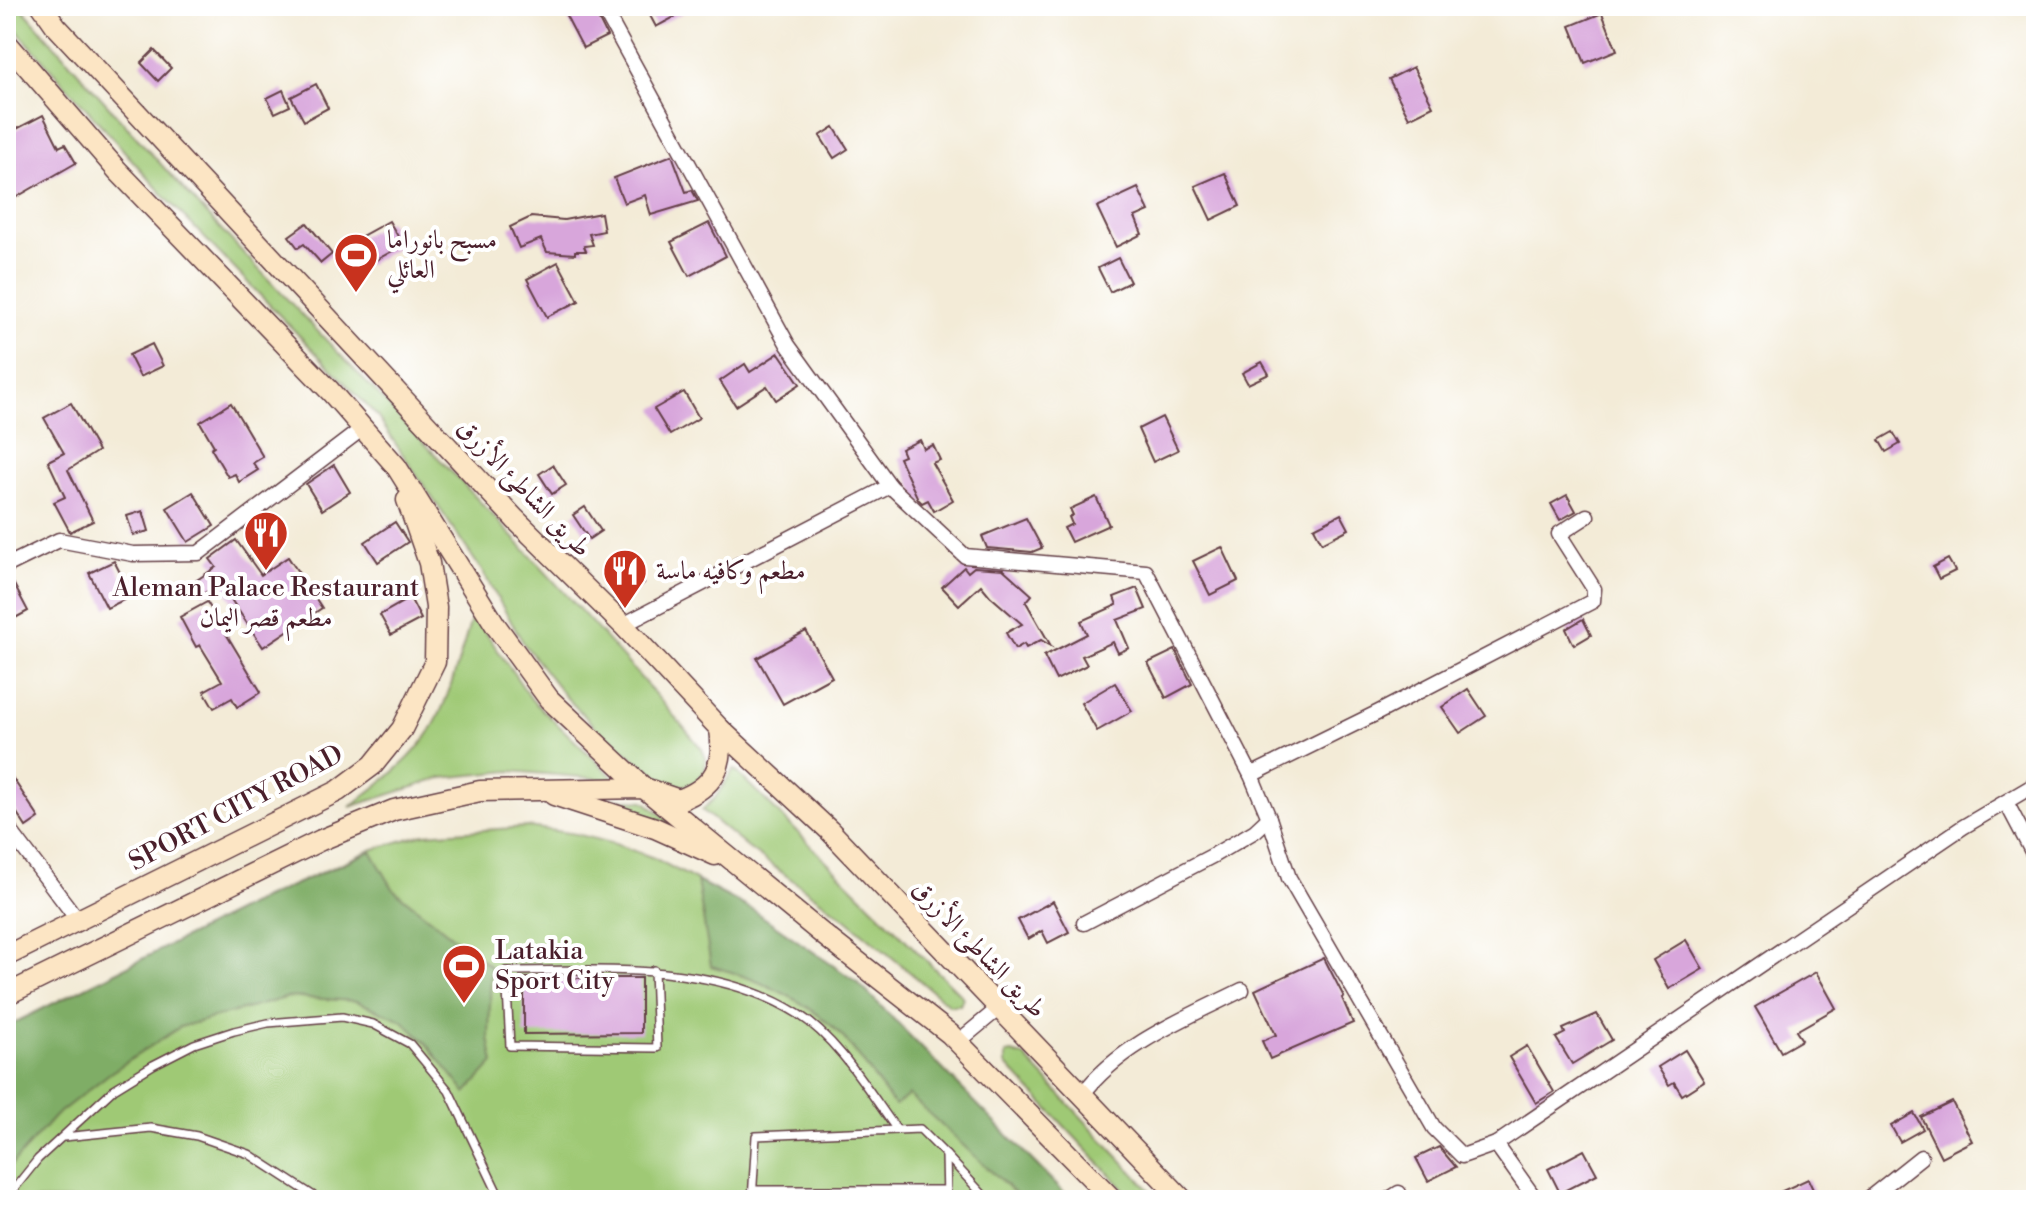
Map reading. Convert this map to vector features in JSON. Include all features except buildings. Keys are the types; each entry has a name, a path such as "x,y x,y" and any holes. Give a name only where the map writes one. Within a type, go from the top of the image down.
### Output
{"main road":[{"name":"طريق الشاطئ الأزرق","path":"42,6 56,26 515,519 623,625 720,729 829,830 1183,1200"},
{"path":"6,42 117,170 396,466 496,626 549,699 644,788 958,1042 1113,1200"},
{"name":"SPORT CITY ROAD","path":"6,956 338,791 373,765 402,729 435,662 436,607 429,563 396,466"},
{"path":"6,995 321,840 394,810 480,791 644,788 679,800 699,793 718,767 723,752 720,729"},
{"path":"539,790 655,828 742,868"}],"street":[{"path":"602,6 788,345 890,486 965,556 1146,572 1251,775 1289,878 1434,1128 1462,1156 1496,1144 1963,827 2036,784"},
{"path":"6,566 59,540 133,554 199,553 363,428"},
{"path":"623,625 890,486"},
{"path":"1251,775 1593,601 1594,589 1559,534 1587,516"},
{"path":"2006,802 2036,859"},
{"path":"1084,923 1214,855 1255,831 1269,818"},
{"path":"6,825 77,919"},
{"path":"1082,1095 1097,1074 1163,1029 1242,990"},
{"path":"958,1042 999,1008"},
{"path":"1496,1144 1536,1200"},
{"path":"1867,1200 1921,1157"}],"lane":[{"path":"654,970 657,1048 510,1046 506,971 654,970 746,989 800,1015 835,1047 897,1130"},
{"path":"6,1199 38,1159 114,1089 194,1044 268,1023 342,1017 373,1024 410,1044 449,1091 501,1200"},
{"path":"64,1137 151,1128 197,1136 249,1154 320,1200"},
{"path":"752,1200 756,1136 920,1129 988,1200"},
{"path":"946,1155 947,1200"},
{"path":"753,1190 947,1190"}],"green space":[{"path":"6,6 20,6 193,199 524,549 644,681 702,749 706,758 705,770 696,782 685,786 670,785 604,736 564,695 524,644 482,571 376,415 166,198 19,33 6,17"},
{"path":"473,614 532,700 616,780 510,771 442,778 350,807 404,762 431,730 449,690"},
{"path":"734,769 961,995 960,1005 949,1005 845,918 748,848 702,810 715,798"},
{"path":"588,797 644,801 676,826"},
{"name":"Latakia Sport City","path":"528,827 576,834 654,858 753,910 858,983 1071,1200 6,1200 6,1027 262,899 371,850 424,834"},
{"path":"371,851 394,890 491,967 489,1038 494,1063 466,1093 427,1044 402,1020 356,1001 289,997 180,1027 110,1073 55,1116 6,1171 6,1027 262,899"},
{"path":"697,881 753,910 858,983 1071,1200 1022,1200 909,1095 895,1106 849,1044 814,1011 764,984 711,966"},
{"path":"1006,1054 1025,1057 1159,1200 1134,1200 1006,1064"}],"place":[{"name":"مسبح بانوراما العائلي","path":"356,294"},
{"name":"Aleman Palace Restaurant مطعم قصر اليمان","path":"266,572"},
{"name":"مطعم وكافيه ماسة","path":"625,610"},
{"name":"Latakia Sport City","path":"464,1005"}]}
